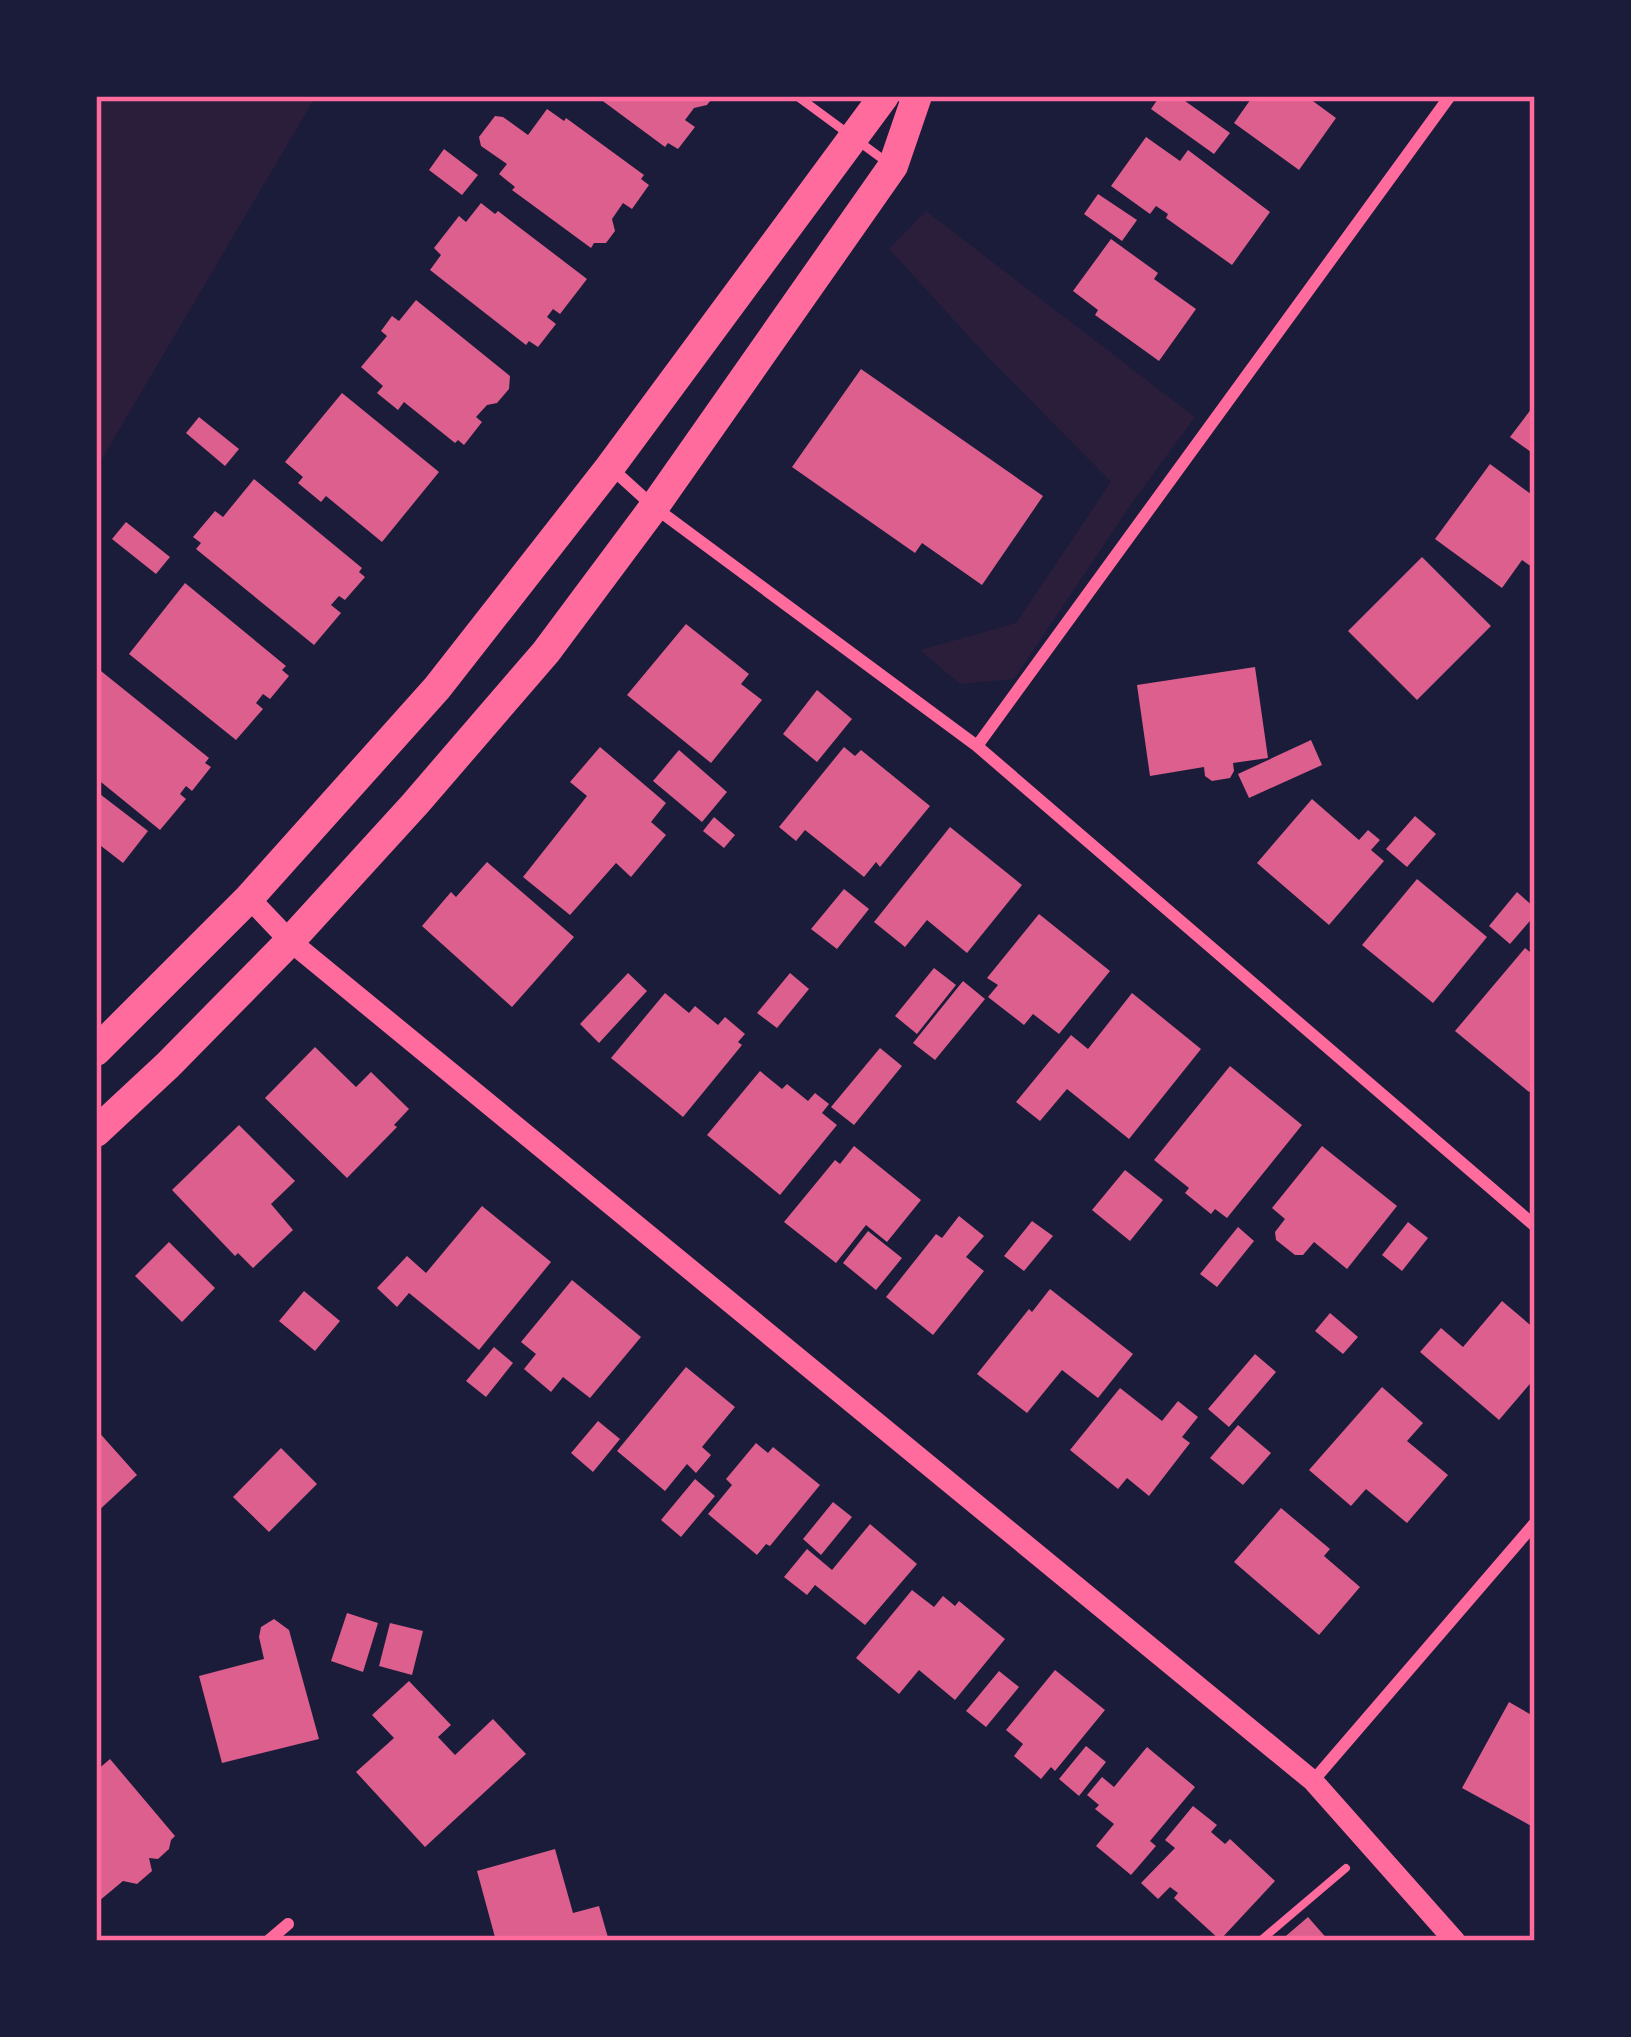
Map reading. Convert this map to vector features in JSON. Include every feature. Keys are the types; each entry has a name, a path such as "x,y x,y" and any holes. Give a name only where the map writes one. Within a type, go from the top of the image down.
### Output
{"main road":[{"path":"96,1052 249,898 437,688 610,466 884,96"},
{"path":"96,1132 290,941 546,652 654,507 892,166 917,96"}],"street":[{"path":"977,746 1450,96"},
{"path":"610,466 654,507 977,746 1535,1226"},
{"path":"249,898 290,941 1313,1781 1455,1941"},
{"path":"1313,1781 1535,1523"},
{"path":"268,1941 288,1924"}],"lane":[{"path":"797,96 892,166"}],"path":[{"path":"1260,1941 1371,1847"}],"shaded area":[{"path":"96,96 316,96 96,469"},
{"path":"926,211 1195,417 1014,679 960,684 920,650 1016,623 1111,482 889,249"}],"building":[{"path":"596,96 714,96 685,120 695,127 678,149 668,143 665,147"},
{"path":"1160,96 1178,96 1230,133 1214,154 1151,109"},
{"path":"1253,96 1306,96 1336,118 1299,170 1234,123"},
{"path":"547,109 644,175 641,179 649,185 632,209 623,203 612,219 615,231 606,243 594,243 591,248 512,190 515,187 499,174 507,164 481,146 479,137 495,116 528,135"},
{"path":"1146,137 1180,161 1188,150 1270,212 1232,265 1156,206 1150,214 1111,186"},
{"path":"444,149 478,175 462,195 429,170"},
{"path":"1098,194 1137,220 1122,241 1084,214"},
{"path":"481,203 587,279 560,314 553,309 547,317 556,324 538,347 529,341 526,345 430,270 441,255 434,248 459,216 466,222"},
{"path":"1111,239 1158,273 1154,279 1196,309 1159,361 1095,315 1098,310 1073,291"},
{"path":"416,300 510,376 509,389 476,417 482,422 464,445 455,443 404,402 398,410 377,393 383,386 361,367 387,336 381,331 392,316 399,321"},
{"path":"861,369 1043,496 982,585 922,543 915,553 792,467"},
{"path":"342,393 439,472 382,542 326,496 321,502 298,483 303,477 285,462"},
{"path":"1535,404 1535,455 1510,437"},
{"path":"199,417 239,449 225,466 186,433"},
{"path":"1490,464 1535,497 1535,569 1522,560 1502,588 1435,539"},
{"path":"254,479 362,568 359,572 365,577 345,600 339,596 331,605 341,613 314,645 196,549 201,543 193,537 215,511 223,517"},
{"path":"126,522 170,557 156,574 112,539"},
{"path":"1422,557 1491,626 1417,700 1348,631"},
{"path":"185,583 286,666 282,670 289,676 270,699 263,694 256,703 263,709 236,740 129,654"},
{"path":"686,624 749,674 741,684 762,700 711,763 627,695"},
{"path":"96,667 209,758 205,763 211,767 192,791 186,786 180,794 186,799 160,830 96,778"},
{"path":"1255,667 1268,758 1233,763 1230,778 1212,781 1204,767 1150,776 1137,685"},
{"path":"817,690 852,719 817,762 783,734"},
{"path":"1311,740 1322,765 1249,798 1238,774"},
{"path":"600,747 666,803 651,822 666,835 631,877 616,863 570,915 523,877 587,796 570,782"},
{"path":"844,747 855,756 861,750 930,806 880,867 876,862 864,877 805,830 796,841 779,827"},
{"path":"679,750 727,792 702,822 653,781"},
{"path":"96,791 148,831 123,863 96,842"},
{"path":"1312,799 1359,840 1368,830 1380,840 1371,850 1384,861 1329,925 1257,863"},
{"path":"1415,816 1436,834 1407,867 1386,849"},
{"path":"714,817 735,835 724,848 703,831"},
{"path":"950,827 1022,885 967,953 927,920 905,947 874,922"},
{"path":"487,862 574,937 512,1007 422,926 451,892 456,897"},
{"path":"1417,879 1487,937 1433,1003 1362,945"},
{"path":"844,889 869,909 837,949 811,929"},
{"path":"1517,892 1535,908 1535,915 1510,944 1489,926"},
{"path":"1039,914 1110,971 1059,1034 1033,1014 1024,1025 988,997 998,985 987,978"},
{"path":"1525,948 1535,956 1535,1085 1529,1092 1455,1031"},
{"path":"934,968 956,985 917,1034 895,1016"},
{"path":"628,973 647,991 599,1043 580,1024"},
{"path":"790,973 809,989 777,1028 757,1013"},
{"path":"963,981 985,999 935,1060 913,1043"},
{"path":"665,993 689,1013 695,1006 718,1025 725,1017 745,1034 738,1042 742,1045 683,1117 611,1058"},
{"path":"1132,993 1201,1049 1129,1139 1067,1089 1040,1121 1016,1102 1071,1035 1088,1049"},
{"path":"315,1047 356,1087 371,1072 409,1109 347,1178 265,1098"},
{"path":"880,1048 902,1066 854,1125 831,1107"},
{"path":"1230,1066 1302,1125 1227,1218 1215,1209 1211,1214 1185,1193 1189,1188 1154,1160"},
{"path":"760,1071 782,1089 787,1084 808,1101 815,1093 829,1104 822,1113 837,1125 780,1195 707,1135"},
{"path":"239,1125 295,1181 271,1204 293,1230 253,1268 238,1253 235,1256 172,1190"},
{"path":"854,1146 921,1200 887,1242 866,1225 836,1263 784,1222 835,1160 840,1164"},
{"path":"1322,1146 1397,1206 1347,1269 1314,1242 1303,1255 1295,1255 1276,1240 1275,1232 1285,1219 1272,1208"},
{"path":"1125,1170 1163,1200 1130,1241 1092,1210"},
{"path":"482,1206 551,1262 479,1350 409,1293 397,1307 377,1288 407,1256 426,1273"},
{"path":"959,1216 984,1236 966,1257 984,1271 933,1335 886,1297 936,1234 942,1238"},
{"path":"1032,1221 1053,1236 1024,1271 1004,1256"},
{"path":"1408,1222 1428,1238 1402,1271 1382,1255"},
{"path":"1238,1227 1254,1241 1217,1287 1200,1274"},
{"path":"868,1231 902,1258 876,1290 843,1263"},
{"path":"169,1242 215,1288 182,1322 135,1276"},
{"path":"572,1280 641,1337 590,1398 563,1377 551,1392 524,1369 536,1354 521,1342"},
{"path":"1050,1289 1133,1354 1098,1398 1062,1370 1027,1413 977,1374"},
{"path":"304,1291 340,1321 315,1351 279,1321"},
{"path":"1502,1301 1535,1329 1535,1378 1499,1420 1420,1352 1441,1328 1463,1347"},
{"path":"1330,1313 1358,1337 1343,1354 1315,1331"},
{"path":"494,1347 513,1363 486,1397 466,1381"},
{"path":"1255,1354 1276,1372 1229,1427 1208,1409"},
{"path":"686,1367 735,1407 702,1447 711,1455 696,1473 687,1464 665,1491 617,1451"},
{"path":"1382,1387 1423,1423 1407,1441 1448,1475 1407,1523 1366,1489 1351,1506 1309,1470"},
{"path":"1120,1388 1162,1421 1178,1401 1198,1417 1182,1437 1190,1443 1149,1496 1127,1478 1118,1489 1070,1450"},
{"path":"598,1421 620,1439 593,1472 571,1453"},
{"path":"1238,1425 1271,1453 1243,1485 1210,1458"},
{"path":"96,1429 137,1475 96,1513"},
{"path":"756,1443 768,1453 773,1447 820,1485 770,1546 766,1544 757,1555 708,1514 732,1485 726,1479"},
{"path":"281,1448 317,1484 269,1532 233,1497"},
{"path":"695,1479 715,1496 681,1537 661,1520"},
{"path":"833,1502 852,1517 821,1555 803,1539"},
{"path":"1281,1508 1330,1549 1324,1556 1360,1587 1319,1635 1234,1562"},
{"path":"870,1524 917,1564 865,1625 815,1585 807,1595 784,1577 807,1549 832,1570"},
{"path":"912,1590 934,1607 943,1596 955,1606 959,1601 1005,1639 955,1700 919,1670 899,1694 856,1658"},
{"path":"347,1613 378,1623 363,1672 331,1661"},
{"path":"274,1619 289,1630 319,1739 222,1763 199,1676 264,1659 261,1627"},
{"path":"390,1623 423,1631 412,1675 379,1666"},
{"path":"1055,1670 1105,1710 1055,1771 1051,1767 1041,1779 1014,1756 1023,1744 1006,1730"},
{"path":"999,1671 1019,1687 986,1727 966,1711"},
{"path":"409,1681 451,1725 438,1737 455,1755 493,1719 526,1754 425,1847 356,1772 394,1738 372,1715"},
{"path":"1509,1702 1535,1717 1535,1828 1462,1788"},
{"path":"1086,1746 1106,1762 1079,1796 1059,1779"},
{"path":"1147,1747 1195,1787 1150,1841 1156,1846 1131,1875 1096,1846 1114,1824 1095,1809 1099,1805 1087,1795 1102,1777 1114,1787"},
{"path":"110,1759 175,1836 158,1859 149,1858 152,1871 137,1884 123,1881 99,1901 96,1771"},
{"path":"1193,1806 1217,1825 1211,1832 1225,1844 1230,1839 1275,1881 1220,1940 1174,1898 1178,1893 1170,1887 1158,1899 1141,1883 1175,1848 1165,1840"},
{"path":"555,1849 573,1913 599,1906 609,1941 496,1941 477,1871"},
{"path":"1308,1917 1329,1941 1280,1941"}]}
